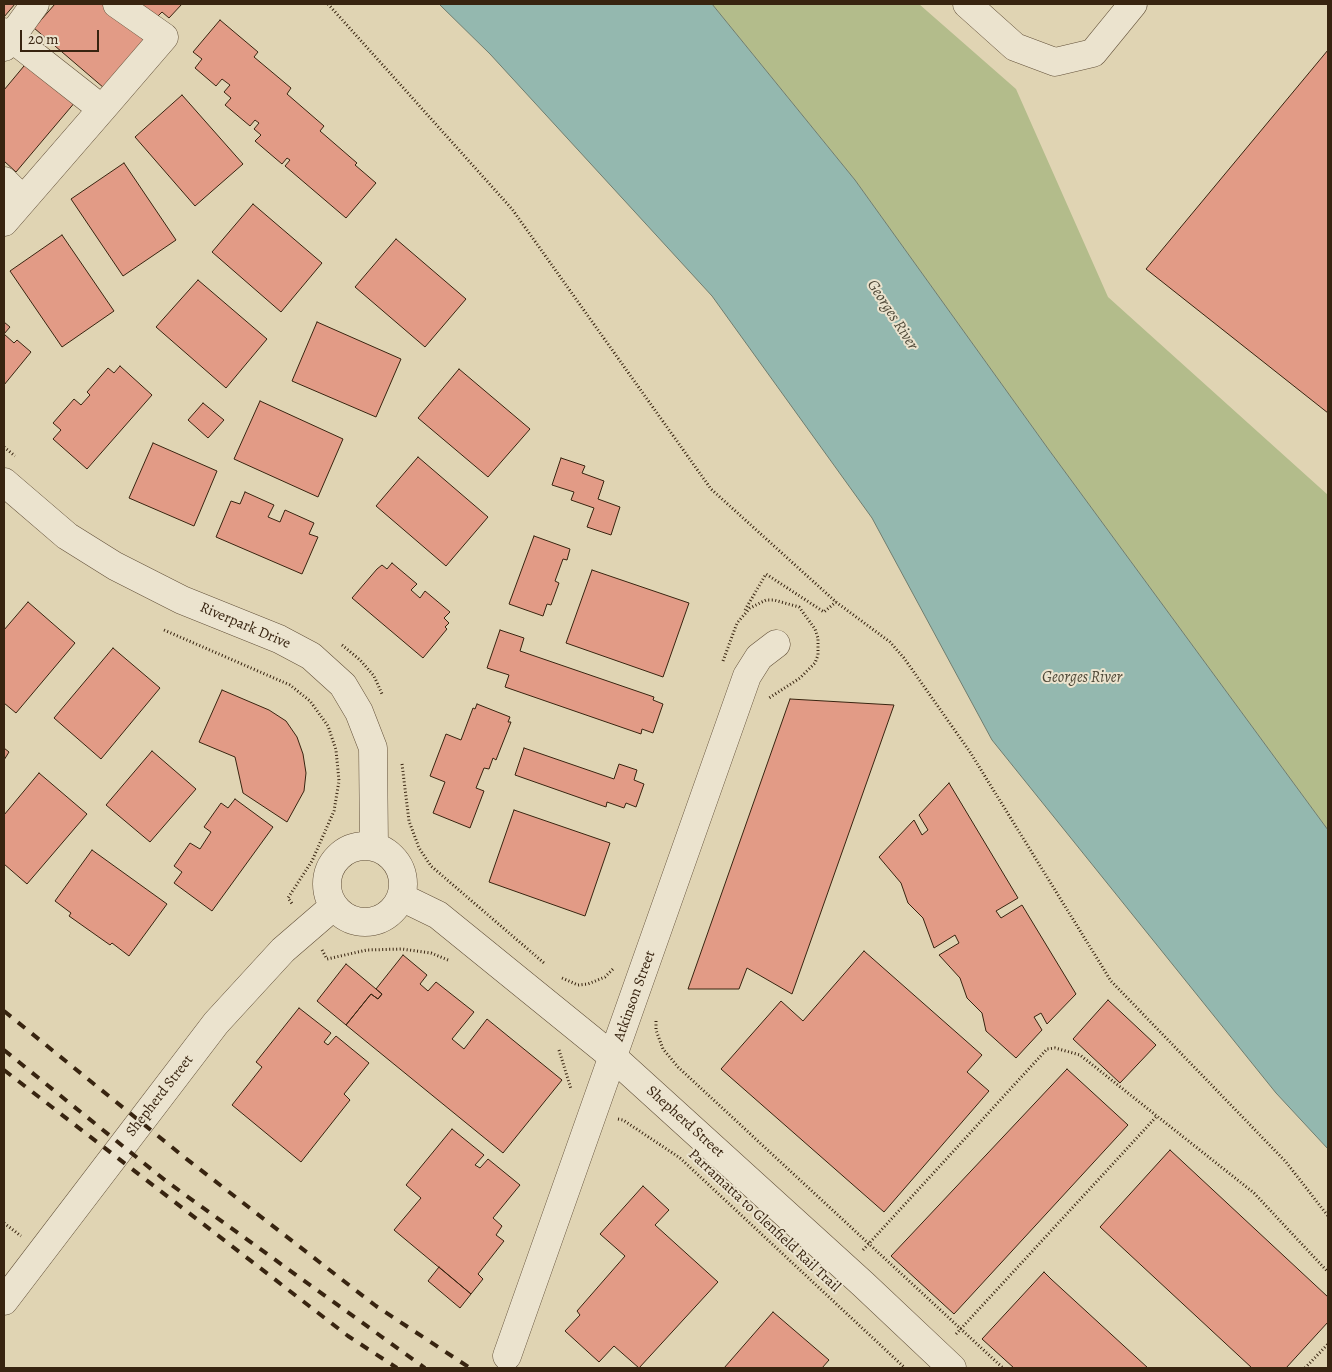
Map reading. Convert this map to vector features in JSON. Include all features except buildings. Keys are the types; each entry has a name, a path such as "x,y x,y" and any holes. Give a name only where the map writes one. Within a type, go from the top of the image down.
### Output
{"street":[{"path":"35,4 6,39 102,109"},
{"path":"4,222 164,37 117,4"},
{"path":"967,4 1015,47 1055,62 1093,53 1134,4"},
{"path":"4,181 23,200"},
{"name":"Riverpark Drive","path":"4,482 67,536 115,566 182,600 279,639 311,656 343,686 360,712 373,748 374,846"},
{"name":"Atkinson Street","path":"507,1356 748,676 759,657 776,644"},
{"path":"374,846 386,851 396,860 402,872 404,885 401,898 391,912 376,921 353,920 334,906 327,884 333,862 341,853 352,847 374,846"},
{"name":"Shepherd Street","path":"401,898 438,915 613,1056 946,1362"},
{"name":"Shepherd Street","path":"4,1300 216,1024 283,950 334,906"}],"path":[{"path":"328,4 512,209 711,489 836,602 890,642 904,658 970,752 1111,981 1286,1162 1328,1216"},
{"path":"4,446 18,459"},
{"path":"720,670 737,623 766,574 824,612 836,602"},
{"path":"737,623 750,608 766,600 774,600 799,607 815,629 819,647 815,663 800,678 769,697 764,703"},
{"path":"164,630 290,685 310,702 328,726 336,750 339,781 334,811 312,861 288,898"},
{"path":"336,639 374,676 383,696"},
{"path":"402,761 408,821 419,848 431,866 547,966"},
{"path":"327,959 367,950 402,949 431,953 454,962"},
{"path":"555,972 570,982 588,984 605,977 618,961"},
{"path":"656,1014 656,1030 669,1058 1003,1368"},
{"path":"554,1045 561,1052 573,1095"},
{"path":"847,1270 868,1243 1047,1049 1064,1049 1080,1055 1254,1193 1328,1272"},
{"path":"946,1362 960,1328 1157,1116"},
{"name":"Parramatta to Glenfield Rail Trail","path":"623,1120 680,1158 905,1368"},
{"path":"4,1223 24,1238"},
{"path":"1305,1368 1328,1344"}],"green space":[{"path":"712,4 919,4 1016,89 1108,297 1328,495 1328,830 1049,450 855,180"}],"water":[{"name":"Georges River","path":"439,4 712,4 855,180 1049,450 1328,830 1328,1149 1276,1093 992,740 872,518 712,296 490,54"}],"railway":[{"path":"4,1011 184,1157 376,1306 470,1368"},
{"path":"4,1050 166,1181 425,1368"},
{"path":"4,1070 348,1336 397,1368"}]}
